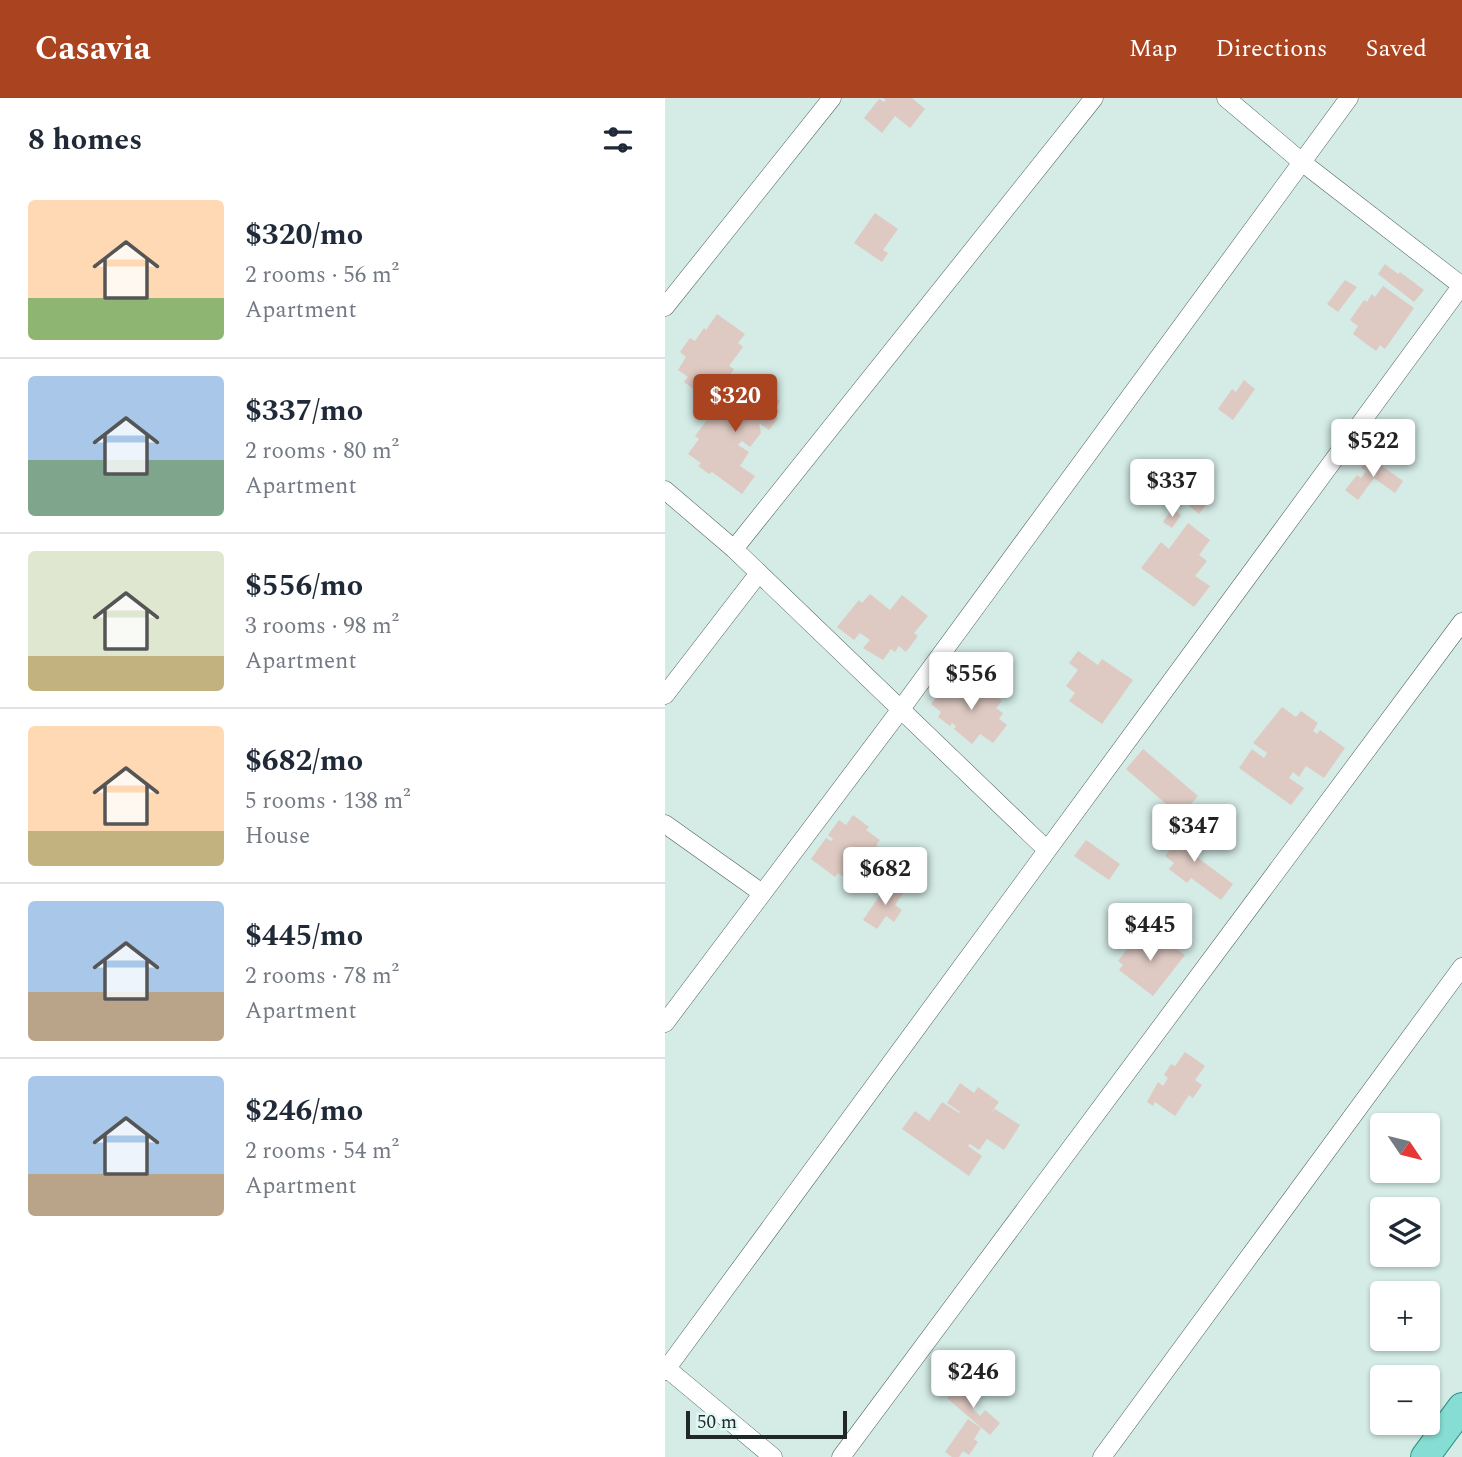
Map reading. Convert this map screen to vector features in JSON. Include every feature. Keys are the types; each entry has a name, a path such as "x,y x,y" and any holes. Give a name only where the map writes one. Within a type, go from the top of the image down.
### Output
{"main road":[{"path":"1425,1457 1462,1407"}],"street":[{"path":"665,307 832,98"},
{"path":"734,549 1094,98"},
{"path":"773,1457 666,1369 1462,285 1303,163 1226,98"},
{"path":"665,1023 901,709 1349,98"},
{"path":"665,490 734,549 1047,850"},
{"path":"665,695 759,573"},
{"path":"841,1457 1462,622"},
{"path":"665,824 762,893"},
{"path":"1102,1457 1462,967"}],"building":[{"path":"883,98 912,98 925,109 910,128 895,116 882,133 864,118 879,99 884,102 886,100"},
{"path":"875,213 898,229 883,250 888,253 882,262 854,243"},
{"path":"1385,264 1424,290 1414,302 1378,274"},
{"path":"1345,280 1357,287 1338,312 1327,304"},
{"path":"1383,286 1414,308 1385,349 1380,345 1376,351 1353,334 1358,326 1350,320 1364,300 1367,302 1372,294 1375,297"},
{"path":"717,314 745,334 738,343 743,347 729,366 734,369 725,381 719,377 705,397 684,382 688,377 678,370 686,357 680,352 690,338 695,341 704,328 706,330"},
{"path":"752,380 780,401 775,408 779,411 775,416 778,418 769,430 759,423 761,433 750,447 742,441 738,445 749,452 740,466 755,476 742,494 712,472 709,474 698,466 701,463 688,454 699,439 695,436 716,408 720,411 740,383"},
{"path":"1244,380 1255,389 1233,420 1218,409 1232,389 1236,392"},
{"path":"1369,457 1403,481 1395,493 1374,478 1358,500 1345,490 1357,475 1361,478 1366,471 1361,468"},
{"path":"1196,491 1208,502 1199,514 1186,503"},
{"path":"1172,509 1181,515 1172,528 1163,522"},
{"path":"1188,523 1210,540 1199,555 1207,561 1195,576 1210,586 1194,607 1141,568 1161,542 1169,549"},
{"path":"870,594 890,610 902,595 928,616 914,633 918,636 906,652 899,646 895,652 891,649 883,660 863,648 870,640 860,633 854,640 837,627 859,600 862,603"},
{"path":"1078,651 1098,665 1102,659 1133,680 1102,724 1069,701 1075,693 1066,686 1078,670 1069,663"},
{"path":"965,677 979,689 981,685 1002,701 996,708 1003,713 999,719 1007,725 993,743 980,734 972,744 954,729 956,726 952,723 950,726 938,717 941,712 931,704 943,689 951,695"},
{"path":"1282,707 1296,717 1301,711 1318,723 1313,731 1317,734 1320,730 1345,748 1324,778 1306,766 1299,777 1293,772 1289,778 1304,788 1291,805 1239,768 1252,749 1264,758 1267,753 1253,743"},
{"path":"1143,749 1198,796 1180,816 1126,769"},
{"path":"853,815 869,827 866,830 880,840 876,845 881,849 877,853 882,856 870,873 857,863 860,859 845,849 843,852 851,858 845,866 851,870 845,878 838,873 835,877 811,859 826,838 831,841 833,839 828,835 839,820 846,825"},
{"path":"1181,825 1204,841 1194,855 1233,884 1221,900 1191,878 1187,883 1169,869 1174,863 1165,856 1172,847 1167,844"},
{"path":"1086,840 1120,864 1109,880 1074,856"},
{"path":"888,883 903,893 895,905 902,910 894,922 886,916 877,929 863,920"},
{"path":"1145,933 1158,943 1161,938 1185,955 1153,996 1119,970 1123,965 1118,961 1131,944 1134,946"},
{"path":"1185,1052 1205,1066 1195,1080 1202,1085 1193,1098 1189,1095 1175,1116 1155,1102 1153,1106 1147,1102 1158,1082 1163,1086 1168,1078 1164,1075 1171,1064 1175,1066"},
{"path":"960,1083 974,1093 978,1087 999,1102 991,1113 995,1109 1020,1125 1004,1150 987,1139 979,1150 970,1144 968,1146 982,1156 969,1176 902,1129 915,1111 929,1121 942,1102 959,1113 947,1103"},
{"path":"958,1385 978,1403 973,1409 980,1416 985,1410 1000,1423 990,1435 947,1398"},
{"path":"968,1419 981,1428 974,1439 978,1442 969,1455 963,1451 959,1457 952,1457 945,1452"}]}
